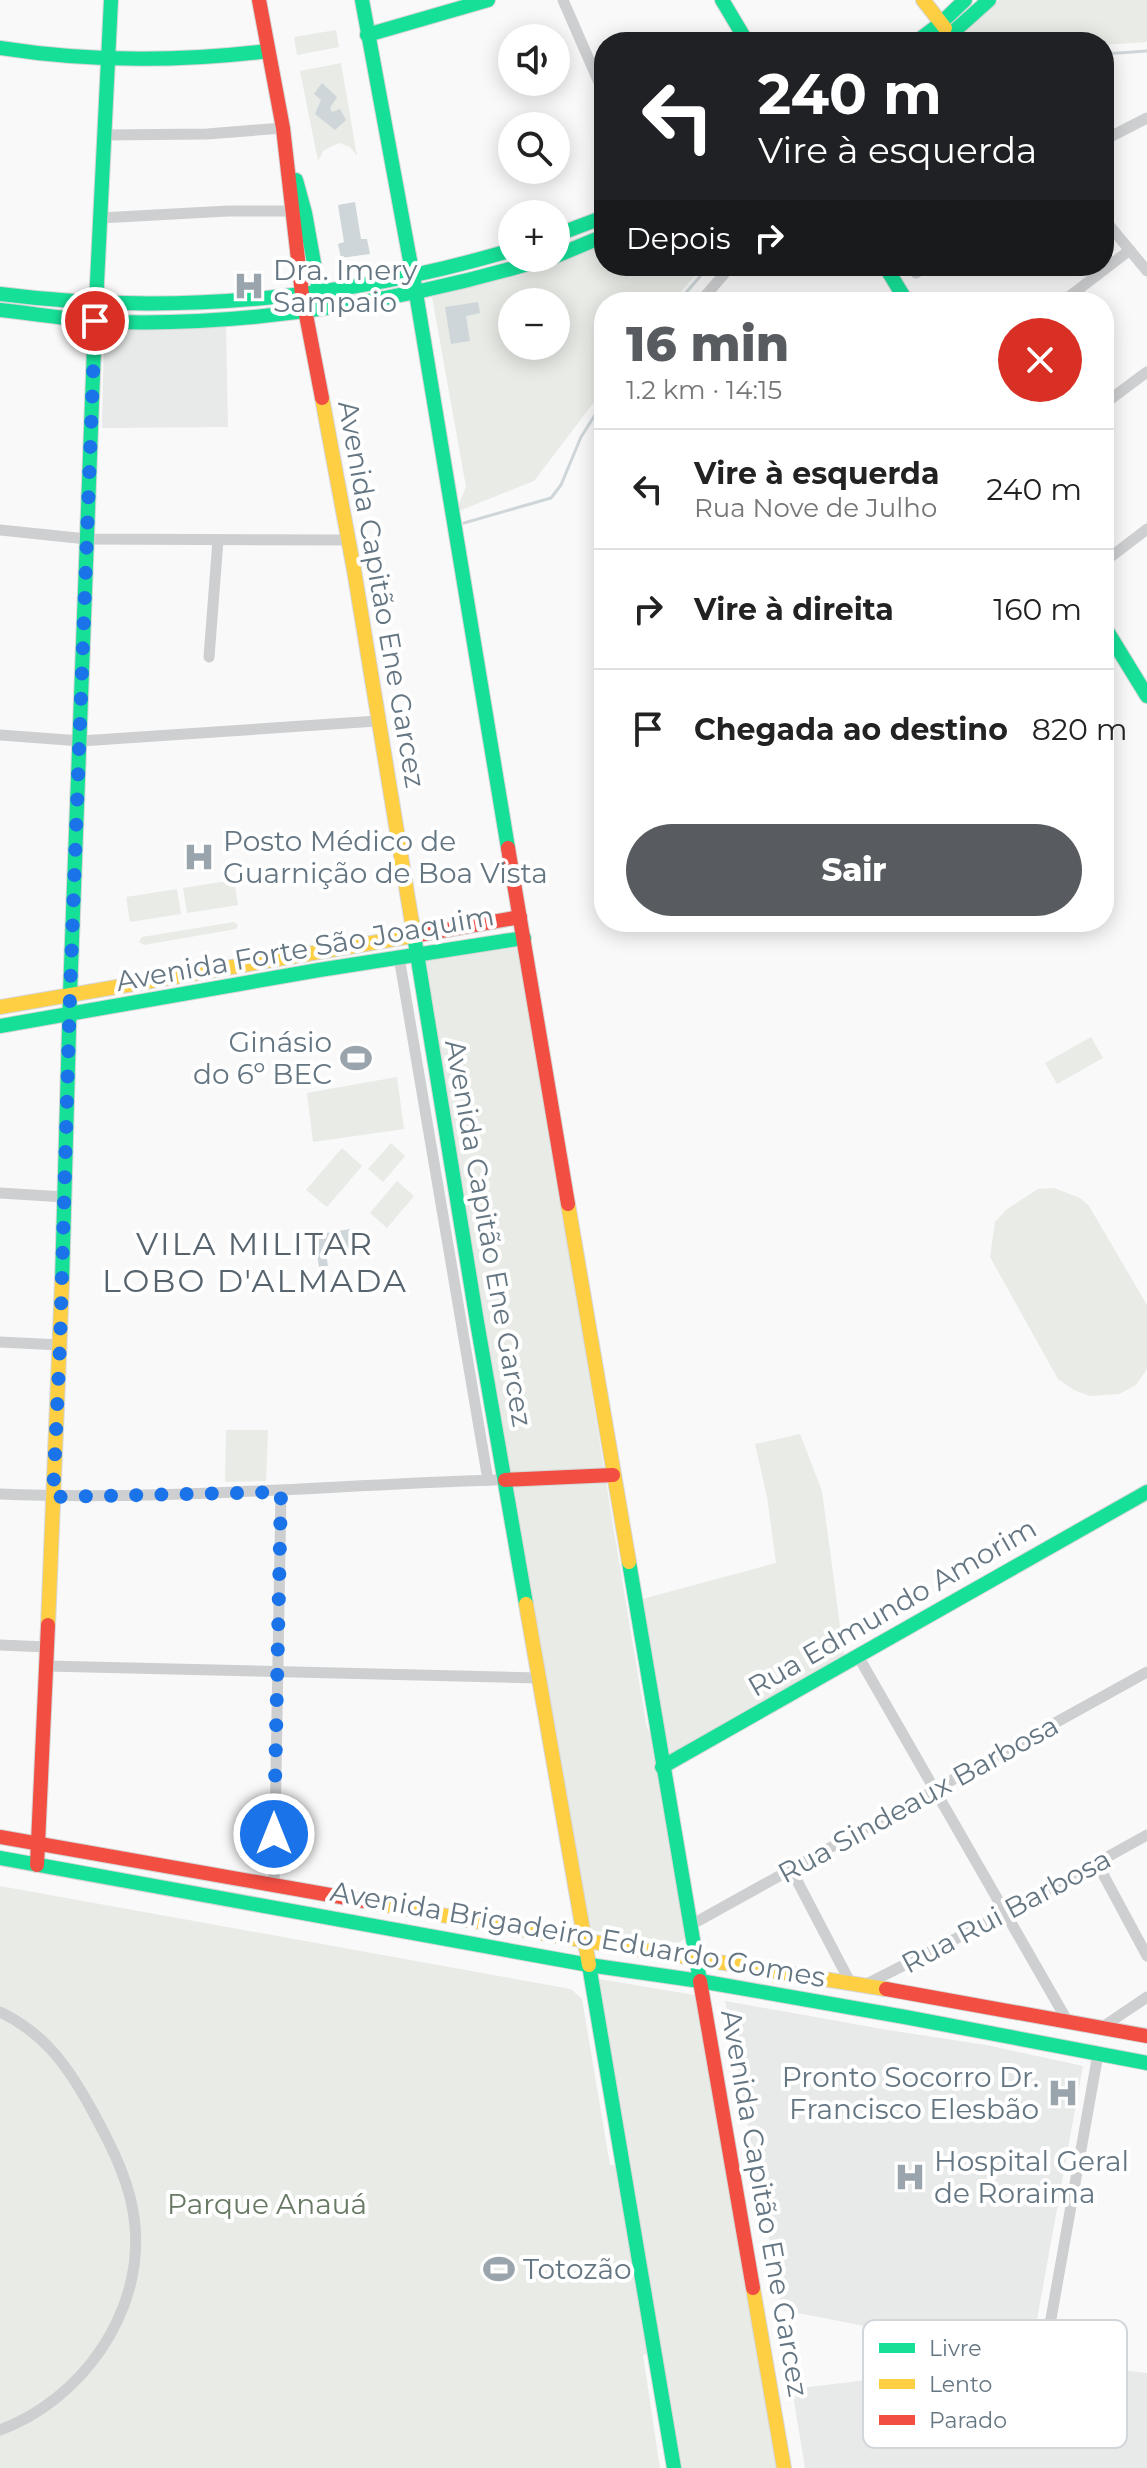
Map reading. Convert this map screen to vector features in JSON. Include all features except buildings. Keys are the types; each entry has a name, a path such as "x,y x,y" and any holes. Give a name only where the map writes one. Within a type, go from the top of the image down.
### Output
{"main road":[{"path":"96,303 111,0"},
{"name":"Avenida Capitão Ene Garcez","path":"259,0 283,128 302,294 348,540 415,955 674,2468"},
{"name":"Avenida Capitão Ene Garcez","path":"362,0 416,293 694,1958 784,2468"},
{"path":"367,35 488,0"},
{"path":"722,0 741,32"},
{"path":"923,0 946,32"},
{"path":"949,32 965,0"},
{"path":"952,32 989,0"},
{"path":"0,48 36,54 183,59 268,51"},
{"path":"283,128 305,213 322,308"},
{"path":"570,230 594,221"},
{"path":"570,250 594,240"},
{"path":"0,294 96,303 201,304 302,294 412,277 498,254"},
{"path":"0,310 95,321 203,321 322,308 416,293 504,272"},
{"path":"37,1865 60,1345 95,321"},
{"path":"1114,642 1147,696"},
{"name":"Avenida Forte São Joaquim","path":"0,1007 520,917"},
{"name":"Avenida Forte São Joaquim","path":"0,1026 524,938"},
{"path":"367,944 370,962"},
{"path":"212,971 216,989"},
{"path":"505,1480 613,1475"},
{"name":"Rua Edmundo Amorim","path":"662,1767 1147,1492"},
{"name":"Avenida Brigadeiro Eduardo Gomes","path":"0,1837 585,1941 916,1994 1147,2036"},
{"name":"Avenida Brigadeiro Eduardo Gomes","path":"0,1858 589,1965 905,2017 1147,2063"},
{"path":"905,2017 925,2016 930,2010 929,2001 916,1994"},
{"path":"952,2027 937,2019 934,2011 940,2004 956,2002"}],"street":[{"path":"563,0 594,71"},
{"path":"1114,135 1147,118"},
{"path":"104,135 207,134 283,128"},
{"path":"100,218 292,211"},
{"path":"1114,231 1147,271"},
{"path":"1114,262 1130,250"},
{"path":"709,292 722,276"},
{"path":"1075,292 1096,276"},
{"path":"1114,397 1147,372"},
{"path":"1114,554 1147,529"},
{"path":"0,530 87,539 348,540"},
{"path":"209,657 218,540"},
{"path":"0,735 81,741 377,721"},
{"name":"Avenida Capitão Ene Garcez","path":"399,957 488,1480"},
{"path":"0,1193 65,1197"},
{"path":"0,1342 60,1345"},
{"path":"0,1494 53,1497 281,1492 505,1480"},
{"path":"274,1885 281,1492"},
{"path":"0,1645 47,1647"},
{"path":"858,1656 1068,2022"},
{"path":"47,1666 538,1678"},
{"name":"Rua Sindeaux Barbosa","path":"689,1926 1147,1672"},
{"name":"Rua Rui Barbosa","path":"858,1985 1006,1913 1147,1835"},
{"path":"1097,1863 1147,1956"},
{"path":"792,1871 858,1985"},
{"path":"1101,2028 1147,1997"},
{"path":"0,2012 28,2028 65,2063 104,2132 127,2183 135,2226 135,2261 118,2322 81,2376 38,2412 0,2430"},
{"path":"1051,2320 1098,2054"}],"shaded area":[{"path":"322,83 337,97 330,108 332,112 340,109 346,120 335,130 315,114 321,100 314,94"},
{"path":"355,202 361,239 367,239 370,254 341,258 338,244 344,242 338,205"},
{"path":"478,302 480,313 466,316 470,341 451,344 445,307"},
{"path":"226,326 228,427 102,428 104,339 109,330"},
{"path":"350,1229 353,1248 326,1253 328,1266 319,1267 314,1235"},
{"name":"Hospital Geral de Roraima","path":"725,2001 986,2045 1083,2066 1037,2320 863,2320 863,2326 782,2310"},
{"path":"1127,2371 1147,2373 1147,2468 805,2468 792,2389 863,2380 863,2448 1127,2448"}],"green space":[{"path":"999,0 1147,0 1147,42 1114,44 1114,32 965,32"},
{"path":"336,30 339,47 297,55 294,37"},
{"path":"341,63 357,156 350,147 339,143 324,150 318,161 300,71"},
{"path":"594,249 594,276 694,276 681,292 594,292 594,402 534,481 459,511 466,487 432,297 529,272 570,272 570,257"},
{"path":"234,880 238,905 187,913 183,888"},
{"path":"177,889 181,914 130,922 126,897"},
{"path":"234,922 238,925 236,929 144,945 139,942 142,937"},
{"path":"524,938 614,1531 686,1937 679,1943 590,1930 415,955"},
{"path":"1091,1037 1103,1058 1057,1084 1045,1063"},
{"path":"397,1077 404,1129 313,1142 307,1093"},
{"path":"391,1143 405,1156 383,1182 368,1169"},
{"path":"342,1148 362,1166 327,1207 306,1190"},
{"path":"397,1181 414,1196 387,1228 370,1213"},
{"path":"1054,1188 1080,1198 1089,1206 1147,1305 1147,1369 1136,1385 1119,1394 1090,1396 1058,1379 990,1257 995,1222 1007,1209 1038,1189"},
{"path":"226,1430 268,1430 266,1481 225,1482"},
{"path":"800,1434 822,1491 845,1663 662,1767 635,1601 776,1563 767,1497 755,1444"},
{"name":"Parque Anauá","path":"0,1886 571,1989 582,1999 610,2165 615,2165 650,2353 643,2355 660,2468 0,2468"},
{"path":"599,1979 695,1995 777,2468 681,2468"}],"waterway":[{"path":"1114,53 1147,51"},
{"path":"687,292 700,276"},
{"path":"464,523 551,498 561,485 581,437 594,417"}],"traffic: fast":[{"path":"96,303 111,0"},
{"path":"362,0 416,293 508,848"},
{"path":"367,35 488,0"},
{"path":"722,0 741,32"},
{"path":"929,32 965,0"},
{"path":"953,32 989,0"},
{"path":"0,48 67,56 134,59 268,51"},
{"path":"296,180 322,308"},
{"path":"570,230 594,221"},
{"path":"570,250 594,240"},
{"path":"0,294 129,303 258,299 386,281 498,254"},
{"path":"0,310 115,322 223,319 334,307 500,272"},
{"path":"891,276 901,292"},
{"path":"62,1282 95,321"},
{"path":"1114,642 1147,696"},
{"path":"412,923 526,1604"},
{"path":"0,1026 524,938"},
{"path":"662,1767 1147,1492"},
{"path":"629,1562 700,1981"},
{"path":"0,1858 589,1965 905,2017 1147,2063"},
{"path":"589,1965 674,2468"}],"traffic: slow":[{"path":"923,0 945,28"},
{"path":"322,398 354,570 412,923"},
{"path":"0,1007 418,935"},
{"path":"568,1204 629,1562"},
{"path":"48,1625 62,1282"},
{"path":"526,1604 589,1965"},
{"path":"364,1901 886,1989"},
{"path":"753,2288 784,2468"}],"traffic: jam":[{"path":"259,0 283,128 302,294 322,398"},
{"path":"508,848 568,1204"},
{"path":"418,935 520,917"},
{"path":"505,1480 613,1475"},
{"path":"37,1865 48,1625"},
{"path":"0,1837 364,1901"},
{"path":"700,1981 753,2288"},
{"path":"886,1989 1147,2036"}],"place":[{"name":"Dra. Imery Sampaio","path":"249,286"},
{"name":"Posto Médico de Guarnição de Boa Vista","path":"199,857"},
{"name":"Ginásio do 6º BEC","path":"356,1058"},
{"name":"Pronto Socorro Dr. Francisco Elesbão","path":"1063,2093"},
{"name":"Hospital Geral de Roraima","path":"910,2177"},
{"name":"Totozão","path":"499,2269"}],"district":[{"name":"VILA MILITAR LOBO D'ALMADA","path":"255,1262"}],"route":[{"path":"95,321 53,1497 281,1492 274,1834"}]}
